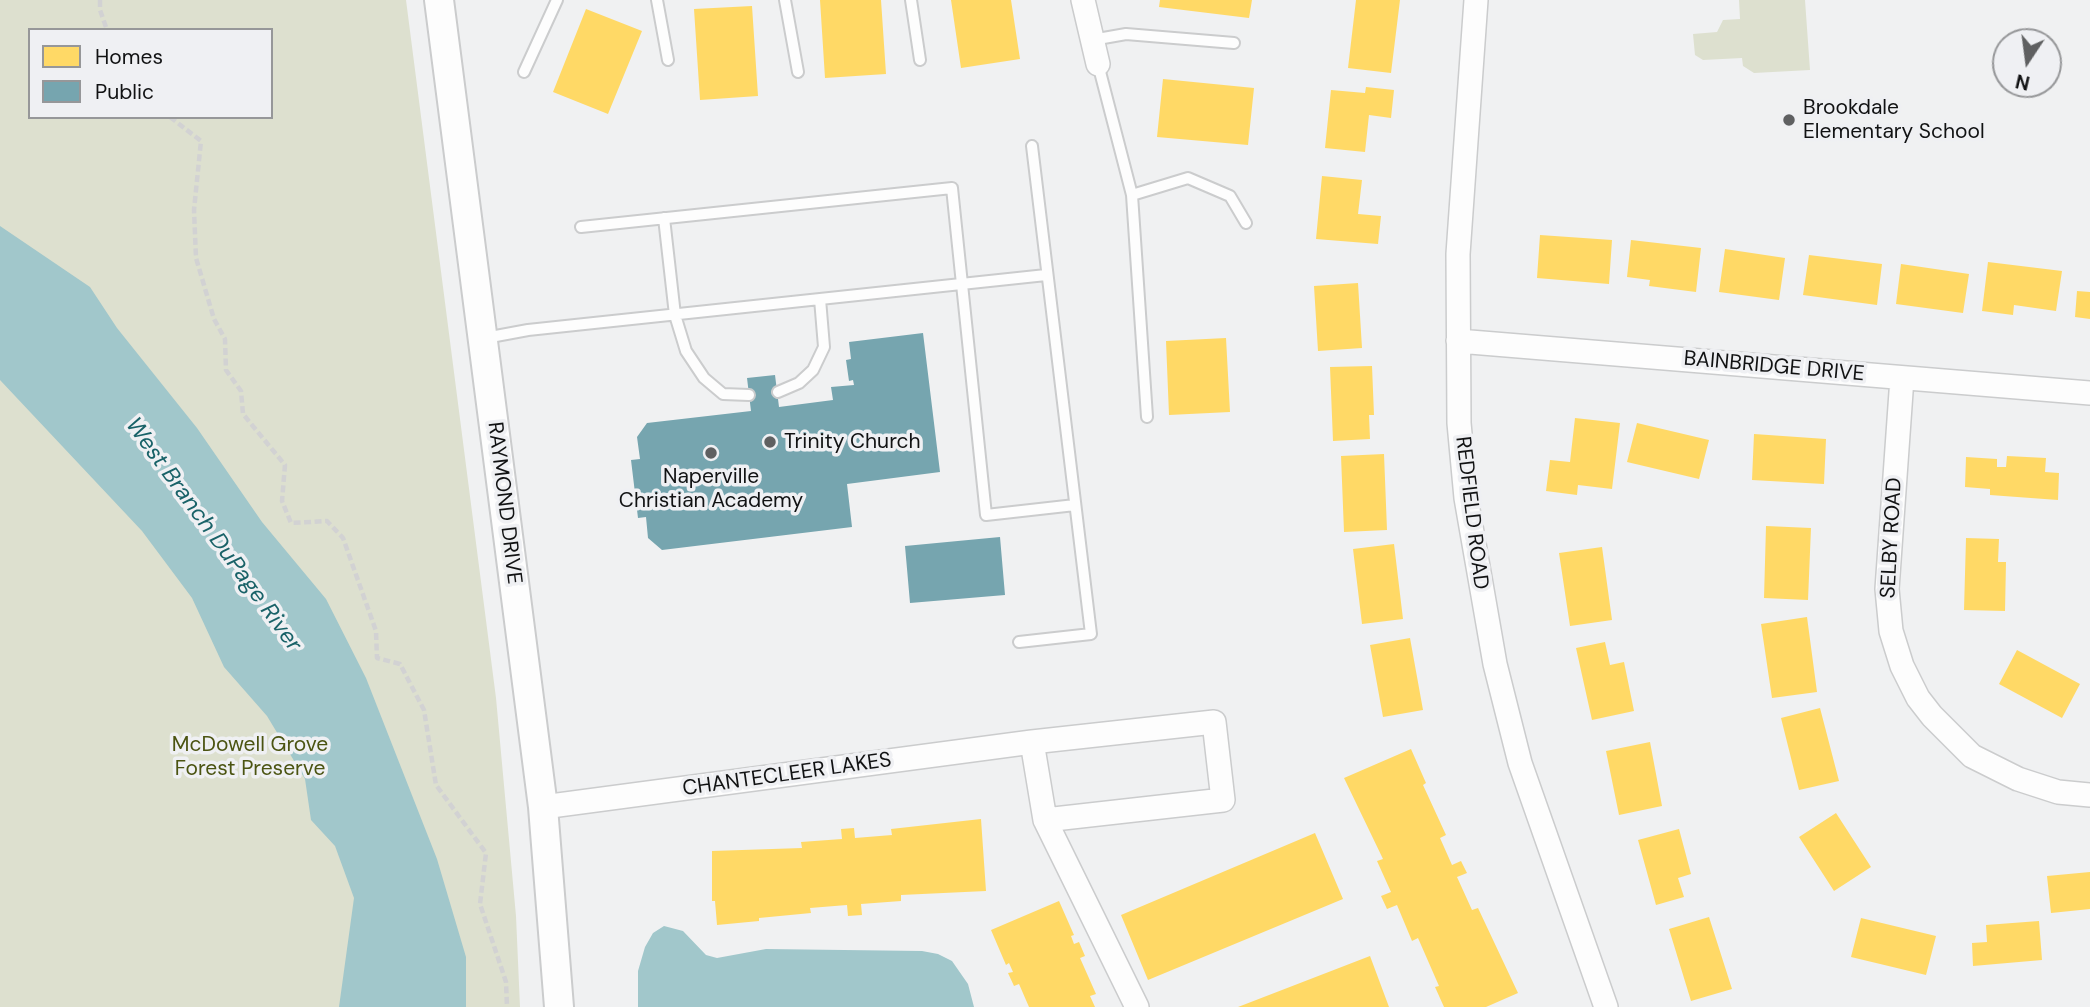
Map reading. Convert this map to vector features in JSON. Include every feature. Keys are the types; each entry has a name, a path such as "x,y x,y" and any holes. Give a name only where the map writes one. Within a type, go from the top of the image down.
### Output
{"street":[{"name":"RAYMOND DRIVE","path":"439,0 543,807 559,1007"},
{"path":"1083,0 1098,64"},
{"name":"REDFIELD ROAD","path":"1476,0 1458,254 1459,423 1466,498 1495,664 1524,775 1606,1007"},
{"name":"BAINBRIDGE DRIVE","path":"1458,341 2090,393"},
{"name":"SELBY ROAD","path":"1902,378 1887,598 1891,631 1902,666 1918,698 1932,716 1972,755 2018,779 2058,792 2090,795"},
{"name":"CHANTECLEER LAKES","path":"543,807 1032,742 1214,722 1223,800 1045,820"},
{"path":"1032,742 1045,820 1137,1007"}],"lane":[{"path":"524,72 557,0"},
{"path":"657,0 668,60"},
{"path":"785,0 798,72"},
{"path":"911,0 920,60"},
{"path":"1092,40 1126,34 1234,43"},
{"path":"1098,64 1132,195 1147,417"},
{"path":"1019,642 1091,634 1032,146"},
{"path":"1132,195 1188,178 1230,196 1246,223"},
{"path":"581,228 953,188 986,515 1075,505"},
{"path":"664,218 675,315 686,351 704,378 723,394 749,396"},
{"path":"483,338 525,331 1046,275"},
{"path":"778,392 799,383 813,370 824,347 820,299"}],"path":[{"path":"100,0 100,10 106,28"},
{"path":"173,119 201,141 194,210 196,258 214,319 225,339 226,370 241,391 243,414 285,465 282,501 291,523 327,521 343,538 376,631 377,657 400,664 424,710 436,785 486,853 480,904 506,982 507,1007"}],"green space":[{"name":"McDowell Grove Forest Preserve","path":"0,0 406,0 496,698 516,916 520,1007 0,1007"},
{"path":"1739,0 1805,0 1810,70 1754,73 1743,66 1742,58 1703,60 1695,55 1693,34 1717,32 1723,20 1740,19"}],"water":[{"name":"West Branch DuPage River","path":"0,226 90,287 117,328 197,428 262,522 326,599 366,678 437,859 466,957 466,1007 339,1007 354,898 335,846 311,820 305,779 267,716 224,667 192,598 142,531 0,380"},
{"path":"664,926 683,931 706,955 717,958 766,949 922,951 938,954 952,961 968,984 974,1007 638,1007 638,971 645,947 653,933"}],"building: Homes":[{"path":"820,0 881,0 886,74 825,78"},
{"path":"951,0 1011,0 1020,59 961,68"},
{"path":"1160,0 1252,0 1249,18 1159,7"},
{"path":"1356,0 1400,0 1391,73 1348,68"},
{"path":"752,6 758,96 700,100 694,9"},
{"path":"586,9 642,31 608,114 553,92"},
{"path":"1163,79 1254,88 1248,145 1157,137"},
{"path":"1366,87 1394,90 1391,118 1369,115 1365,152 1325,148 1331,90 1365,93"},
{"path":"1322,176 1362,180 1358,214 1381,216 1378,244 1316,239"},
{"path":"1540,235 1612,240 1609,284 1537,278"},
{"path":"1631,240 1701,248 1696,292 1649,286 1650,280 1627,277"},
{"path":"1725,249 1785,258 1779,300 1719,292"},
{"path":"1809,255 1882,264 1877,305 1803,295"},
{"path":"1988,262 2062,271 2056,311 2014,305 2013,315 1982,311"},
{"path":"1901,264 1969,274 1963,313 1896,304"},
{"path":"1358,283 1362,348 1318,351 1314,286"},
{"path":"2077,291 2090,292 2090,319 2075,317"},
{"path":"1226,338 1230,412 1169,415 1166,341"},
{"path":"1372,366 1374,415 1369,415 1370,439 1333,441 1330,367"},
{"path":"1575,418 1620,423 1612,489 1578,485 1577,495 1546,491 1550,460 1570,462"},
{"path":"1637,423 1709,440 1699,479 1627,462"},
{"path":"1754,434 1826,439 1824,484 1752,480"},
{"path":"1384,454 1387,530 1344,532 1341,456"},
{"path":"2007,456 2046,458 2045,472 2059,473 2058,500 1990,495 1990,489 1965,487 1966,457 1997,459 1997,467 2006,467"},
{"path":"1766,526 1811,528 1808,600 1764,598"},
{"path":"1966,538 1999,539 1998,562 2006,562 2005,611 1964,610"},
{"path":"1394,544 1403,619 1362,624 1353,549"},
{"path":"1602,547 1612,620 1570,626 1559,553"},
{"path":"1807,617 1817,692 1772,698 1761,624"},
{"path":"1410,638 1423,710 1383,717 1370,645"},
{"path":"1605,642 1610,665 1624,662 1634,711 1592,720 1576,648"},
{"path":"2017,650 2080,684 2062,718 1999,684"},
{"path":"1820,708 1839,781 1799,790 1781,718"},
{"path":"1650,742 1662,806 1619,815 1606,751"},
{"path":"1411,749 1426,783 1423,785 1446,835 1440,838 1452,865 1461,861 1467,873 1457,877 1472,910 1478,908 1518,993 1486,1007 1444,1007 1435,987 1439,986 1418,938 1412,941 1397,905 1387,909 1381,896 1391,892 1377,861 1383,859 1344,778"},
{"path":"1836,813 1871,867 1834,891 1799,837"},
{"path":"981,819 986,891 901,895 901,901 861,904 862,915 848,916 847,905 810,908 811,913 717,925 715,901 712,901 712,851 802,848 801,842 842,839 841,829 854,828 855,838 892,835 891,829"},
{"path":"1679,829 1691,874 1678,878 1684,897 1656,905 1638,840"},
{"path":"1315,833 1343,899 1148,980 1121,915"},
{"path":"2090,872 2090,909 2051,913 2047,876"},
{"path":"1059,901 1074,935 1071,936 1074,944 1079,942 1085,956 1080,958 1096,994 1090,996 1095,1007 1029,1007 1019,984 1014,986 1008,973 1013,972 1009,963 1006,965 991,930"},
{"path":"1709,917 1732,989 1691,1001 1669,929"},
{"path":"1861,918 1936,936 1926,975 1851,957"},
{"path":"2039,921 2042,960 1973,966 1972,943 1987,942 1986,925"},
{"path":"1370,956 1389,1007 1238,1007"}],"building: Public":[{"path":"923,333 940,472 847,484 852,527 662,550 648,538 646,517 638,518 631,460 640,459 637,437 647,423 751,411 747,378 775,375 779,407 833,400 831,387 854,385 853,380 849,381 846,360 851,359 849,342"},
{"path":"1000,537 1005,595 910,603 905,546"}],"place":[{"name":"Brookdale Elementary School","path":"1789,120"},
{"name":"Trinity Church","path":"770,442"},
{"name":"Naperville Christian Academy","path":"711,453"}]}
